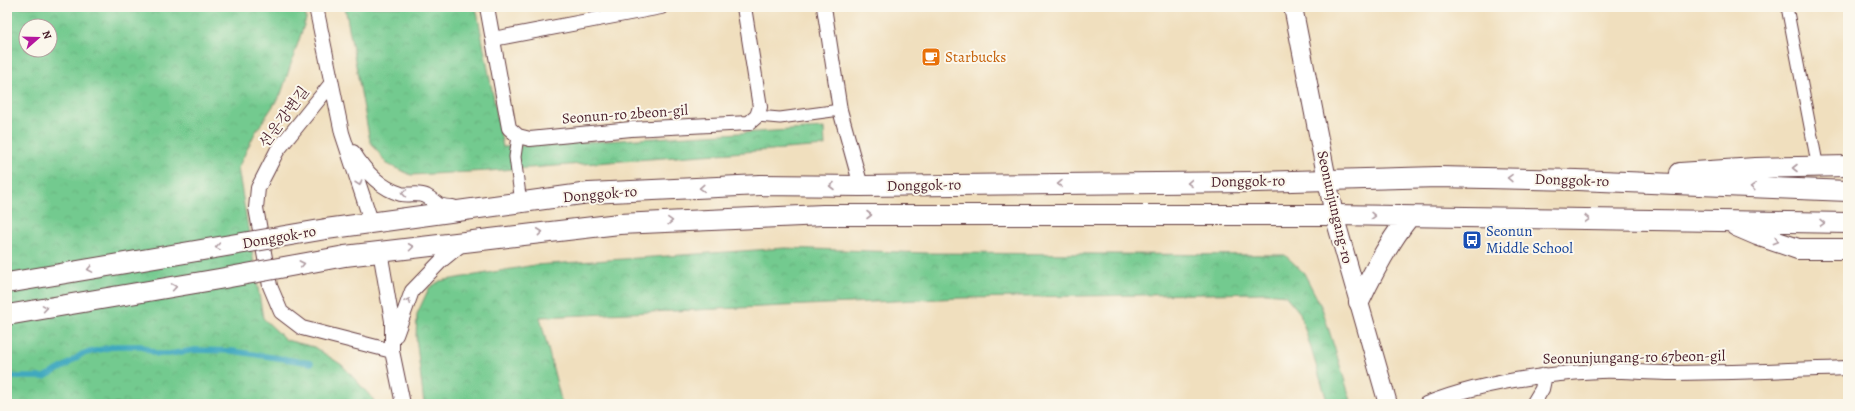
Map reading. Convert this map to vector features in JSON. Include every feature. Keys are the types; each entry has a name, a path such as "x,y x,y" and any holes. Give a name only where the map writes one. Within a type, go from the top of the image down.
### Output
{"main road":[{"path":"1577,180 1755,168 1818,168 1848,166"},
{"name":"Donggok-ro","path":"7,283 371,221 488,208 605,192 760,185 861,186 1254,182 1438,177 1577,180 1848,191"},
{"name":"Donggok-ro","path":"7,315 220,279 344,256 466,240 619,224 823,215 1334,215 1848,223"},
{"path":"1359,302 1397,231 1409,217"},
{"path":"1727,222 1758,235 1798,248 1848,249"}],"street":[{"name":"선운강변길","path":"316,7 331,84 277,151 258,188 256,208 270,286 280,312 302,328 392,351"},
{"path":"487,7 509,128 518,136 514,157 521,203"},
{"path":"493,39 661,7"},
{"path":"744,7 760,107 757,116 780,118 840,110"},
{"path":"824,7 840,110 861,186"},
{"name":"Seonunjungang-ro","path":"1293,7 1334,215 1388,404"},
{"path":"1787,7 1818,168"},
{"path":"331,84 342,133 371,221"},
{"name":"Seonun-ro 2beon-gil","path":"518,136 530,139 631,129 749,123 757,116"},
{"path":"342,133 360,164 371,176 388,188 402,194 426,196 439,206 488,208"},
{"path":"392,351 400,321 412,291 442,260 466,240"},
{"path":"380,251 392,321 392,351 403,404"},
{"name":"Seonunjungang-ro 67beon-gil","path":"1426,404 1451,394 1496,383 1545,375 1601,371 1667,373 1848,368"},
{"path":"1533,404 1542,389 1545,375"}],"green space":[{"path":"7,7 305,7 306,19 281,94 255,133 238,168 263,318 286,340 314,347 342,365 373,399 375,404 7,404"},
{"path":"345,7 476,7 503,147 824,128 825,146 488,171 411,175 387,164 370,141"},
{"path":"785,248 927,253 1285,255 1304,273 1322,308 1352,404 1328,404 1300,313 1285,295 1266,293 961,298 540,317 562,404 424,404 416,337 417,314 429,288 440,281 535,265"}],"waterway":[{"path":"7,375 14,377 44,377 65,366 82,354 116,346 141,346 157,354 169,354 195,350 232,351 311,363"}],"place":[{"name":"Starbucks","path":"931,57"},
{"name":"Seonun Middle School","path":"1472,240"}]}
